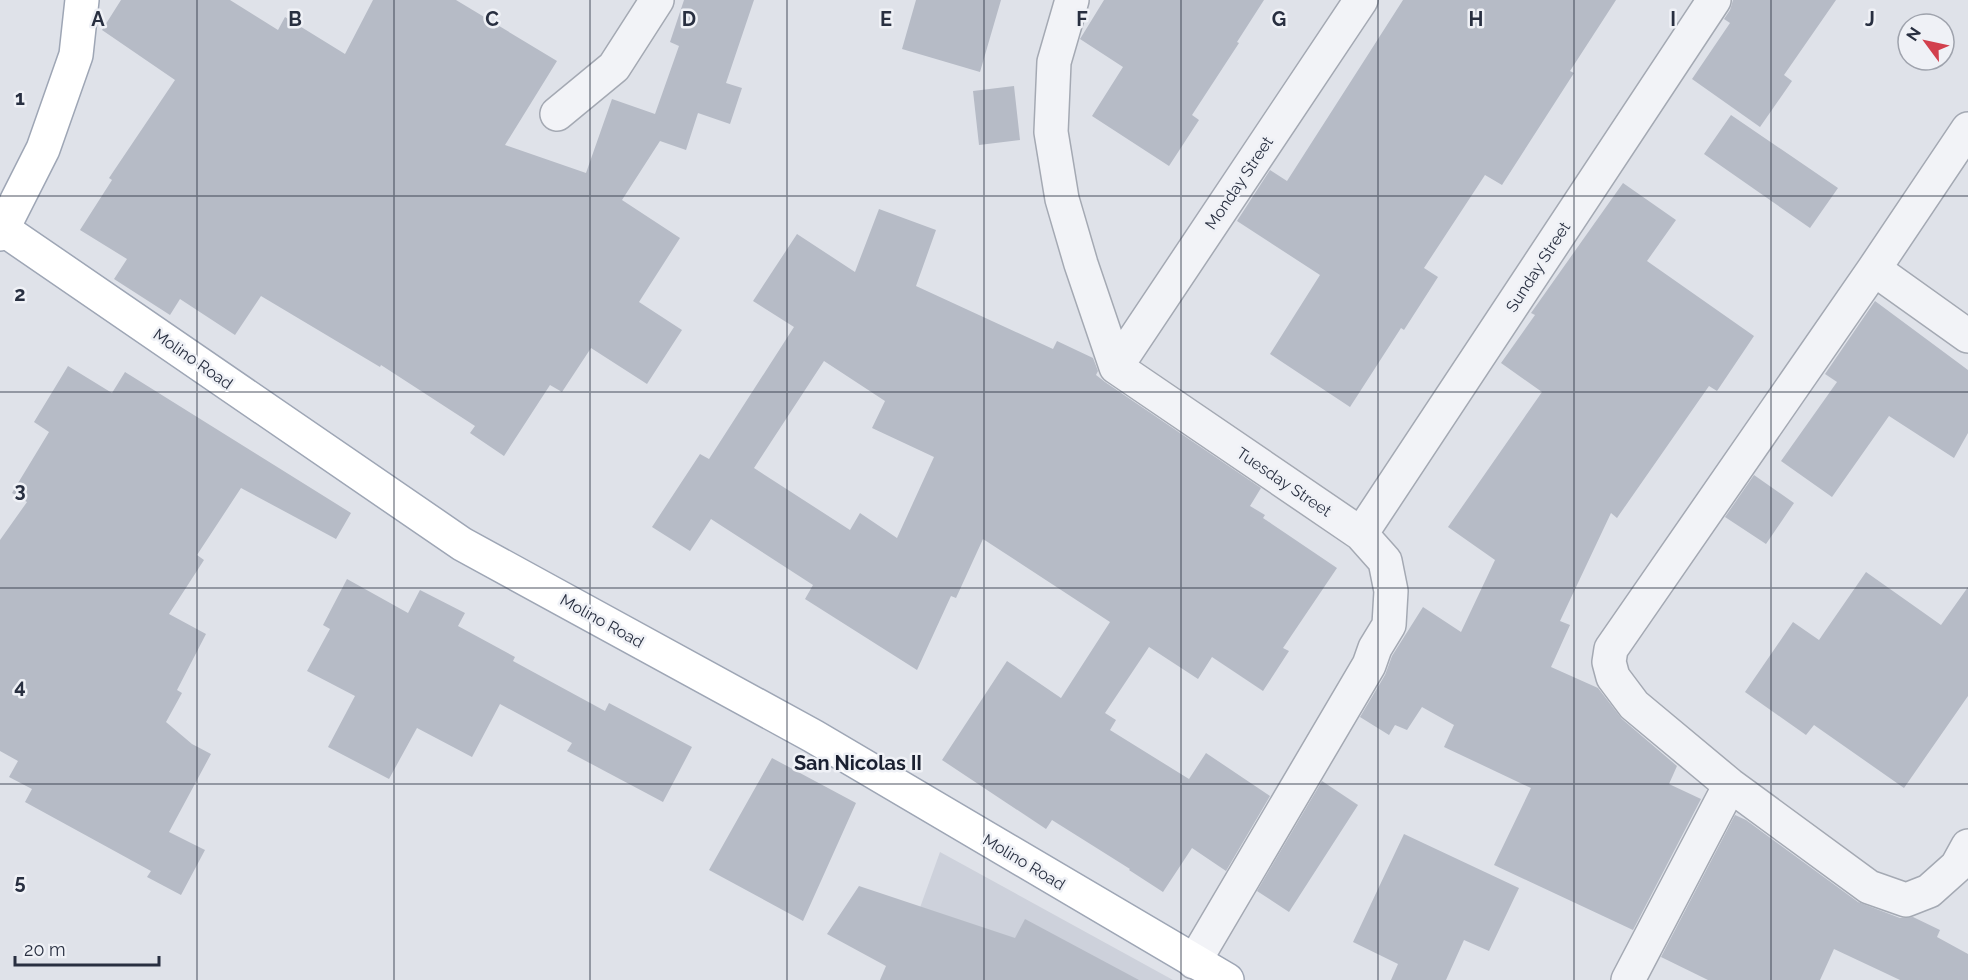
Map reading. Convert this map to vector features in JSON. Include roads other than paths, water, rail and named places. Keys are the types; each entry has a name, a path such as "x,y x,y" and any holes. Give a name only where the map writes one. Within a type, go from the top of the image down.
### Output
{"main road":[{"path":"1,230 43,149 76,55 81,0"},
{"name":"Molino Road","path":"1,230 462,544 813,736 1227,980"}],"street":[{"path":"557,114 614,67 657,0"},
{"path":"1072,0 1054,62 1051,132 1062,199 1081,264 1116,367"},
{"name":"Monday Street","path":"1116,367 1361,0"},
{"name":"Sunday Street","path":"1361,534 1714,0"},
{"path":"1968,129 1611,649 1609,662 1613,677 1635,705 1730,785 1869,888 1906,900 1929,891 1957,866 1968,846"},
{"path":"1874,269 1968,336"},
{"name":"Tuesday Street","path":"1116,367 1361,534 1385,561 1391,591 1389,625 1375,648 1369,665 1194,962"},
{"path":"1628,980 1730,785"}],"district":[{"name":"San Nicolas II","path":"858,763"}]}
